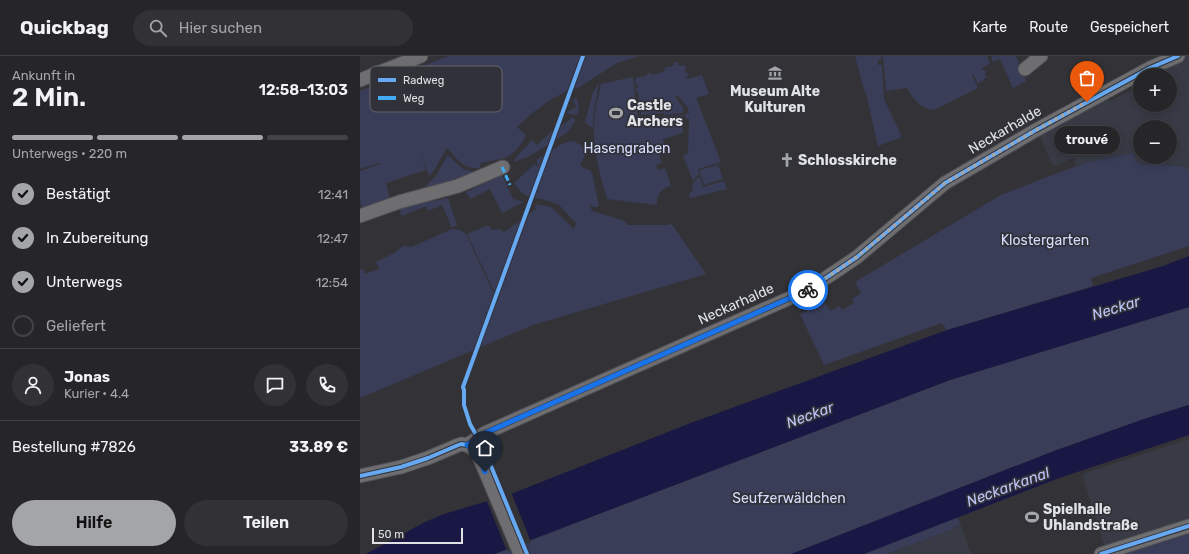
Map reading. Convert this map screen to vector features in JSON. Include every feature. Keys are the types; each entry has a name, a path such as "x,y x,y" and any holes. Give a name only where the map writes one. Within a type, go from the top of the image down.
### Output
{"street":[{"path":"396,66 422,56"},
{"path":"1025,69 1041,56"},
{"name":"Neckarhalde","path":"360,476 401,467 428,458 461,444 472,449 485,433 808,290 857,257 945,183 1036,130 1150,68 1178,56"},
{"path":"360,80 370,76"},
{"path":"360,216 399,202 458,186 503,167"},
{"path":"472,449 520,554"},
{"path":"1101,554 1189,526"}],"shaded area":[{"path":"1189,56 1189,169 1183,169 1183,166 1139,164 1177,164 1177,120 1133,120 1133,153 1076,166 1074,158 1053,166 1039,134 1107,97 1109,101 1133,89 1133,112 1177,112 1177,68 1161,68"},
{"path":"1189,439 1189,526 1106,552 1083,477 1085,473"},
{"path":"960,523 971,554 887,554 950,530"}],"green space":[{"path":"448,56 639,56 617,63 578,88 565,92 550,100 517,127 526,135 516,150 507,157 481,163 480,168 465,165 447,148 435,169 429,176 418,144 426,170 386,183 390,199 362,208 360,200 360,171 381,164 380,163 360,169 360,91 370,87 370,112 502,112 502,66 423,66"},
{"path":"855,56 881,56 881,60 878,60 878,65 882,65 884,99 902,137 878,146 866,93 864,92 865,89"},
{"path":"883,56 987,56 990,63 981,69 986,71 985,75 987,78 984,78 983,82 981,81 978,84 974,75 972,74 978,88 934,110 921,106 907,88 886,91"},
{"path":"991,56 1016,56 1026,81 1013,88 1000,59 993,62"},
{"path":"674,62 677,62 678,65 683,65 686,67 685,73 688,73 689,76 686,77 687,79 702,75 709,94 696,98 721,162 698,169 699,175 693,181 683,156 688,153 689,119 685,118 685,114 689,113 688,108 677,95 675,96 683,108 683,113 664,115 664,113 655,114 653,116 650,116 649,114 641,115 641,111 639,110 640,106 638,93 636,92 638,87 635,84 636,78 646,76 650,73 652,75 663,72 666,67 670,67"},
{"name":"Hasengraben","path":"633,77 638,119 683,115 683,133 663,139 664,146 661,151 658,151 662,163 656,165 658,170 665,168 671,186 664,188 660,192 657,198 657,205 607,199 596,157 594,125 596,106 601,84"},
{"path":"599,83 594,110 593,127 589,126 585,122 593,92"},
{"path":"577,98 579,108 577,115 569,114 567,112 576,107 573,99"},
{"path":"570,117 574,118 575,121 568,132 528,157 514,162 513,161 532,140 537,145 551,132 571,119"},
{"path":"570,141 576,142 583,148 585,156 580,165 592,173 599,206 593,207 589,203 592,211 625,221 628,225 668,225 671,223 706,274 533,325 360,398 360,270 363,269 365,274 379,269 376,262 394,253 403,246 412,247 454,229 466,234 493,292 518,278 494,291 467,234 489,225 492,230 499,229 504,232 536,209 535,204 551,207 574,229 576,223 559,205 527,196 521,192 514,183 535,164 539,167 536,160 560,145"},
{"name":"Klostergarten","path":"1133,153 1133,164 1183,166 1183,169 1189,169 1189,246 1091,278 1093,286 947,330 942,323 824,365 800,314 807,311 806,309 824,301 830,311 840,306 842,310 854,303 852,299 861,293 855,282 1001,195 1088,162"},
{"path":"448,155 463,169 475,172 469,176 427,188 426,186 437,174"},
{"path":"718,165 723,179 704,185 699,170"},
{"path":"502,175 513,199 524,202 502,213 490,189 470,199 466,192"},
{"path":"698,177 700,177 703,187 724,181 727,189 690,198 689,194 693,190 692,185"},
{"path":"448,198 457,225 452,228 442,205 428,211 426,206 402,216 398,207 435,201"},
{"name":"Seufzerwäldchen","path":"1189,307 1189,405 1147,418 1054,451 791,554 494,554 950,380"},
{"path":"957,517 960,523 950,530 887,554 864,554"},
{"path":"1189,526 1189,554 1101,554"}],"water":[{"name":"Neckar","path":"1189,256 1189,307 950,380 494,554 366,554 425,522 444,514 511,494 688,424 947,330 1163,266"},
{"name":"Neckarkanal","path":"1189,405 1189,435 1059,478 864,554 791,554 1054,451 1147,418"}],"pier":[{"path":"511,492 531,542 507,551 486,499"}],"marked path":[{"path":"502,167 510,185"}],"cycle path":[{"path":"527,554 484,449 470,424 464,405 463,387 583,56"},
{"path":"360,476 401,467 428,458 461,444 467,445 485,433 808,290 857,257 945,183 1036,130 1150,68 1178,56"},
{"path":"1101,554 1189,526"}],"way so far":[{"path":"808,290 857,257 945,183 1087,102"}],"place":[{"name":"Museum Alte Kulturen","path":"775,73"},
{"name":"trouvé","path":"1087,102"},
{"name":"Castle Archers","path":"616,113"},
{"name":"Schlosskirche","path":"787,160"},
{"name":"Spielhalle Uhlandstraße","path":"1032,517"}],"route":[{"path":"485,472 477,452 472,447 467,445 485,433 808,290"}]}
